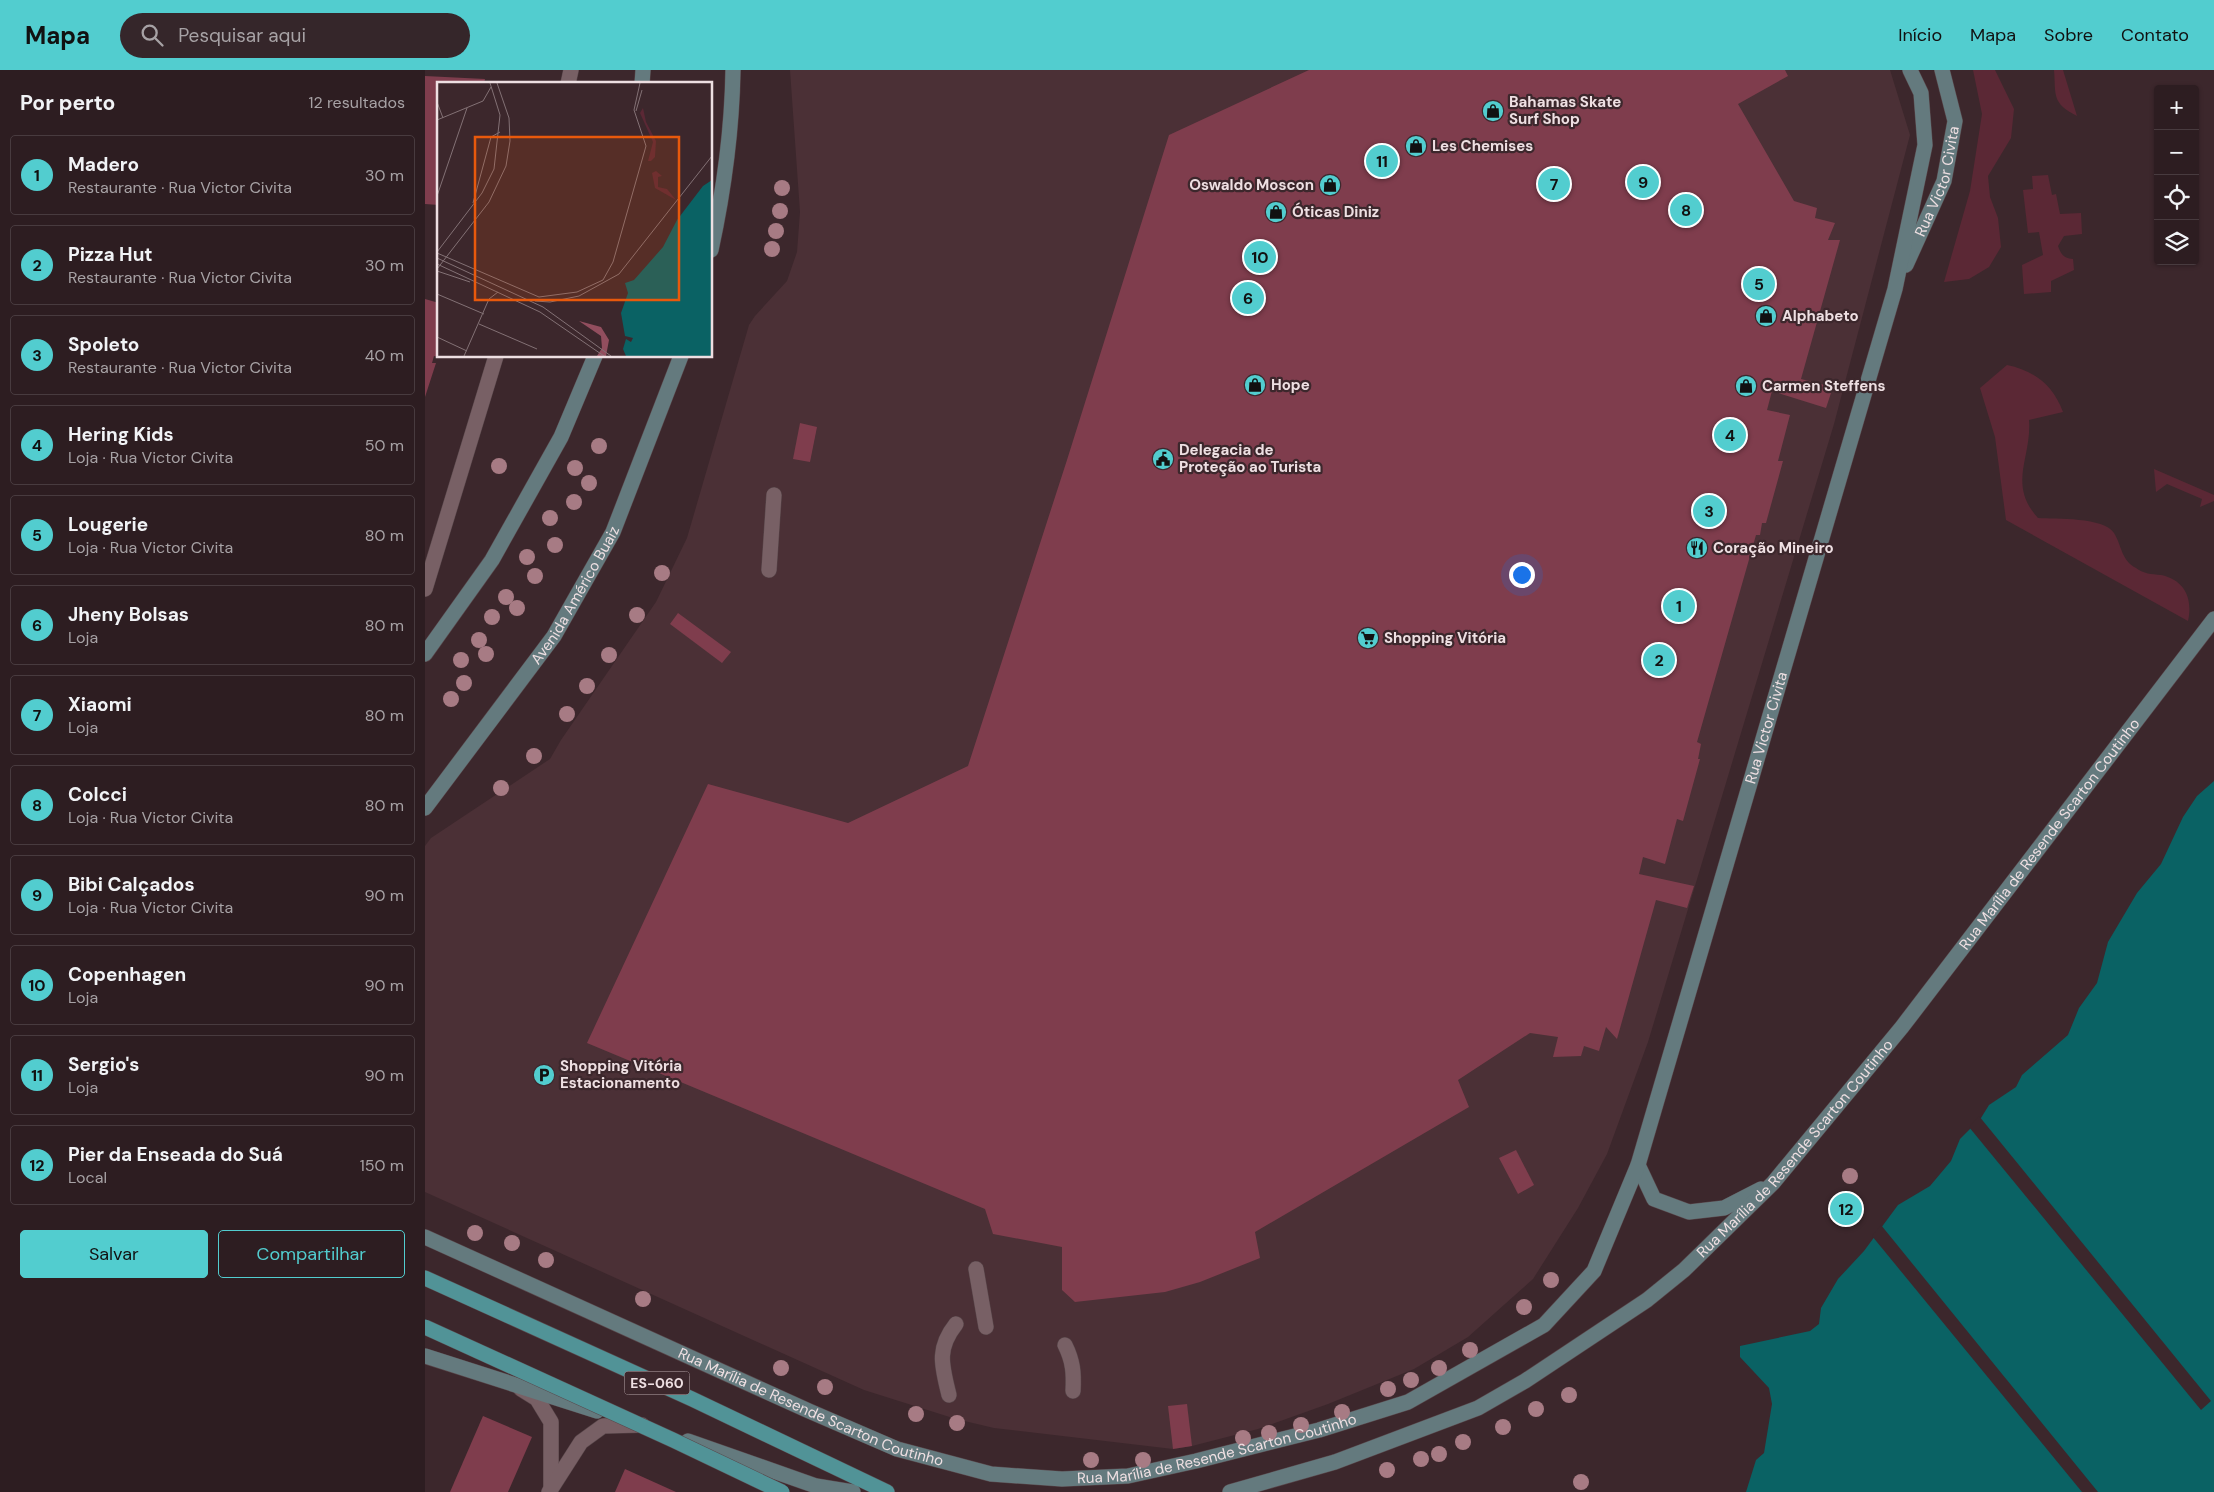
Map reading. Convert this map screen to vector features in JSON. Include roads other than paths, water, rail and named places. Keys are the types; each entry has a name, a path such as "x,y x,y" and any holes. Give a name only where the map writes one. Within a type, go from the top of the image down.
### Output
{"main road":[{"name":"ES-060","path":"425,1278 692,1398 887,1492"},
{"name":"ES-060","path":"425,1328 664,1436 782,1492"}],"street":[{"path":"713,241 722,199 733,106 733,70"},
{"name":"Rua Victor Civita","path":"1638,1165 1895,289 1925,145 1921,93 1910,70"},
{"name":"Rua Victor Civita","path":"1895,289 1944,180 1955,121 1942,70"},
{"path":"425,589 495,358"},
{"path":"425,654 492,560 561,437 594,358"},
{"name":"Avenida Américo Buaiz","path":"425,808 553,636 613,532 680,358"},
{"path":"769,570 774,495"},
{"name":"Rua Marília de Resende Scarton Coutinho","path":"1230,1492 1335,1462 1478,1408 1525,1382 1647,1300 1685,1270 1773,1183 1902,1027 2214,619"},
{"path":"1638,1165 1654,1199 1689,1212 1724,1208 1773,1183"},
{"name":"Rua Marília de Resende Scarton Coutinho","path":"425,1237 897,1449 991,1474 1062,1479 1127,1476 1319,1430 1408,1402 1544,1325 1593,1271 1638,1165"},
{"path":"976,1268 986,1327"},
{"path":"949,1395 943,1368 942,1350 947,1336 956,1324"},
{"path":"1065,1345 1072,1358 1074,1374 1073,1391"},
{"path":"425,1356 641,1425 816,1486 853,1492"},
{"path":"509,1382 537,1398 551,1422 550,1490"},
{"path":"550,1490 581,1442 603,1426 641,1425"}],"water":[{"path":"2214,781 2214,1492 1746,1492 1756,1460 1764,1453 1772,1404 1769,1388 1740,1357 1740,1346 1810,1331 1819,1324 1821,1308 1838,1279 1864,1251 1898,1205 1930,1186 1951,1161 1960,1139 1981,1118 1989,1105 2016,1087 2022,1075 2068,1035 2079,1008 2097,983 2108,942 2137,893 2161,864 2183,817 2197,796"}],"place":[{"name":"Bahamas Skate Surf Shop","path":"1493,111"},
{"name":"Les Chemises","path":"1416,146"},
{"name":"Sergio's","path":"1382,161"},
{"name":"Bibi Calçados","path":"1643,182"},
{"name":"Xiaomi","path":"1554,184"},
{"name":"Oswaldo Moscon","path":"1330,185"},
{"name":"Colcci","path":"1686,210"},
{"name":"Óticas Diniz","path":"1276,212"},
{"name":"Copenhagen","path":"1260,257"},
{"name":"Lougerie","path":"1759,284"},
{"name":"Jheny Bolsas","path":"1248,298"},
{"name":"Alphabeto","path":"1766,316"},
{"name":"Hope","path":"1255,385"},
{"name":"Carmen Steffens","path":"1746,386"},
{"name":"Hering Kids","path":"1730,435"},
{"name":"Delegacia de Proteção ao Turista","path":"1163,459"},
{"name":"Spoleto","path":"1709,511"},
{"name":"Coração Mineiro","path":"1697,548"},
{"name":"Madero","path":"1679,606"},
{"name":"Shopping Vitória","path":"1368,638"},
{"name":"Pizza Hut","path":"1659,660"},
{"name":"Shopping Vitória Estacionamento","path":"544,1075"},
{"name":"Pier da Enseada do Suá","path":"1846,1209"}]}
